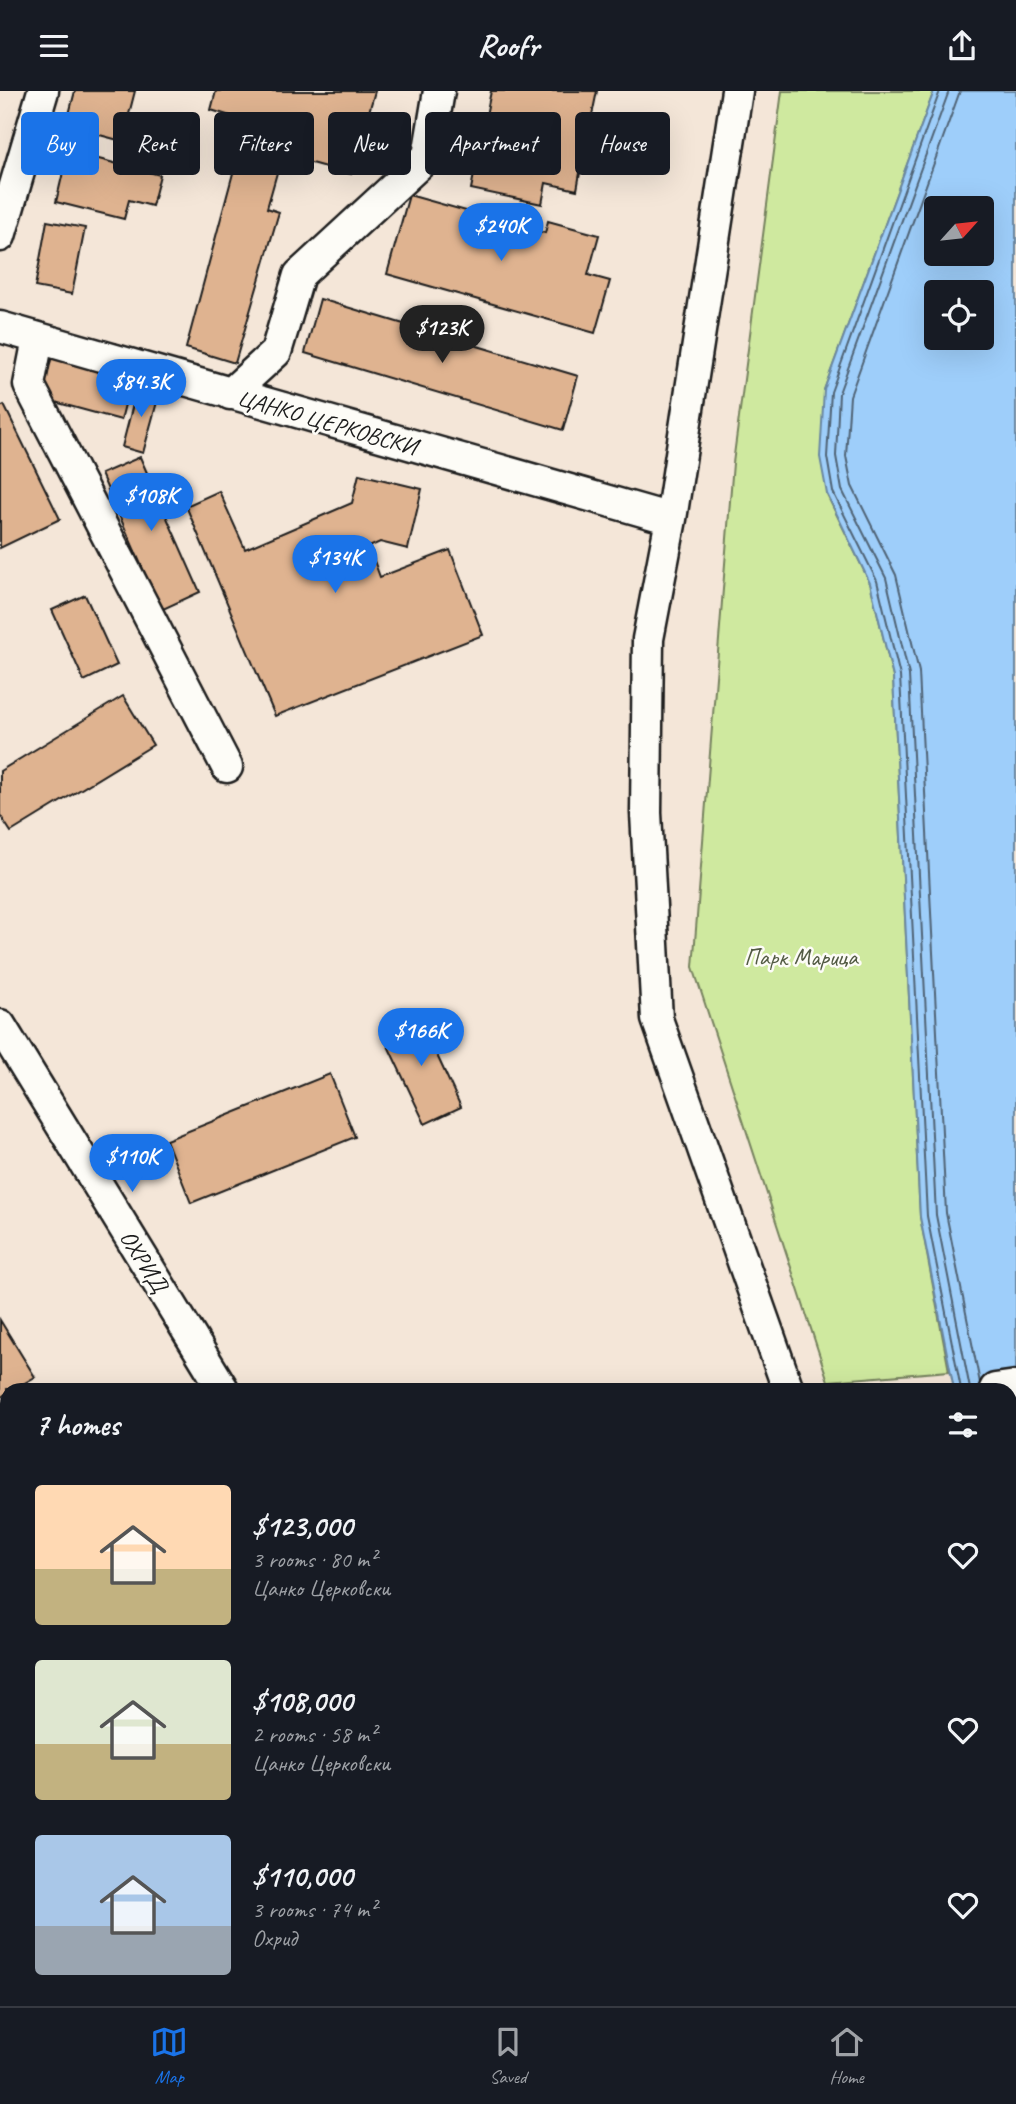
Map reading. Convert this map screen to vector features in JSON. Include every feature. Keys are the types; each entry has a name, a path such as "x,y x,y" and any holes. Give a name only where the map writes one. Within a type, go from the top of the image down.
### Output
{"street":[{"path":"0,236 43,91"},
{"path":"230,394 276,352 299,275 428,156 439,91"},
{"path":"737,91 671,519 648,639 646,813 657,1019 786,1383"},
{"name":"ЦАНКО ЦЕРКОВСКИ","path":"0,327 671,519"},
{"path":"38,339 29,385 228,767"},
{"name":"ОХРИД","path":"0,1025 219,1383"}],"green space":[{"name":"Парк Марица","path":"782,91 934,91 824,390 827,495 870,583 893,677 920,1217 949,1371 828,1381 693,967 733,463"}],"water":[{"path":"934,91 1016,91 1016,1383 953,1383 920,1217 893,677 870,583 827,494 820,457 824,390"}],"building":[{"path":"75,91 135,91 130,112 113,112 113,139 99,135 99,112 70,112"},
{"path":"216,91 375,91 369,112 328,112 328,168 314,164 314,112 211,110"},
{"path":"491,91 597,91 593,112 575,112 575,175 580,175 577,190 546,183 542,204 471,189 474,175 561,175 561,112 487,112"},
{"path":"99,159 113,163 113,175 160,175 152,206 129,200 124,219 56,202 62,175 99,175"},
{"path":"232,175 276,175 267,208 279,212 235,363 186,348"},
{"path":"409,195 545,233 548,221 599,235 588,275 610,281 595,333 387,274"},
{"path":"47,221 85,228 72,294 35,287"},
{"path":"320,299 578,376 563,430 305,353"},
{"path":"52,356 132,377 121,420 40,398"},
{"path":"138,385 160,391 143,453 122,447"},
{"path":"4,405 60,519 0,548 0,407"},
{"path":"140,457 200,592 161,610 101,474"},
{"path":"359,474 422,489 408,549 380,542 369,547 380,577 450,550 483,635 275,716 186,506 219,491 245,549 352,503"},
{"path":"85,595 117,665 84,681 52,610"},
{"path":"123,696 153,745 11,832 0,815 0,771"},
{"path":"417,1012 461,1107 425,1124 380,1029"},
{"path":"330,1074 355,1137 191,1203 166,1140"},
{"path":"0,1320 35,1377 24,1383 0,1383"}]}
